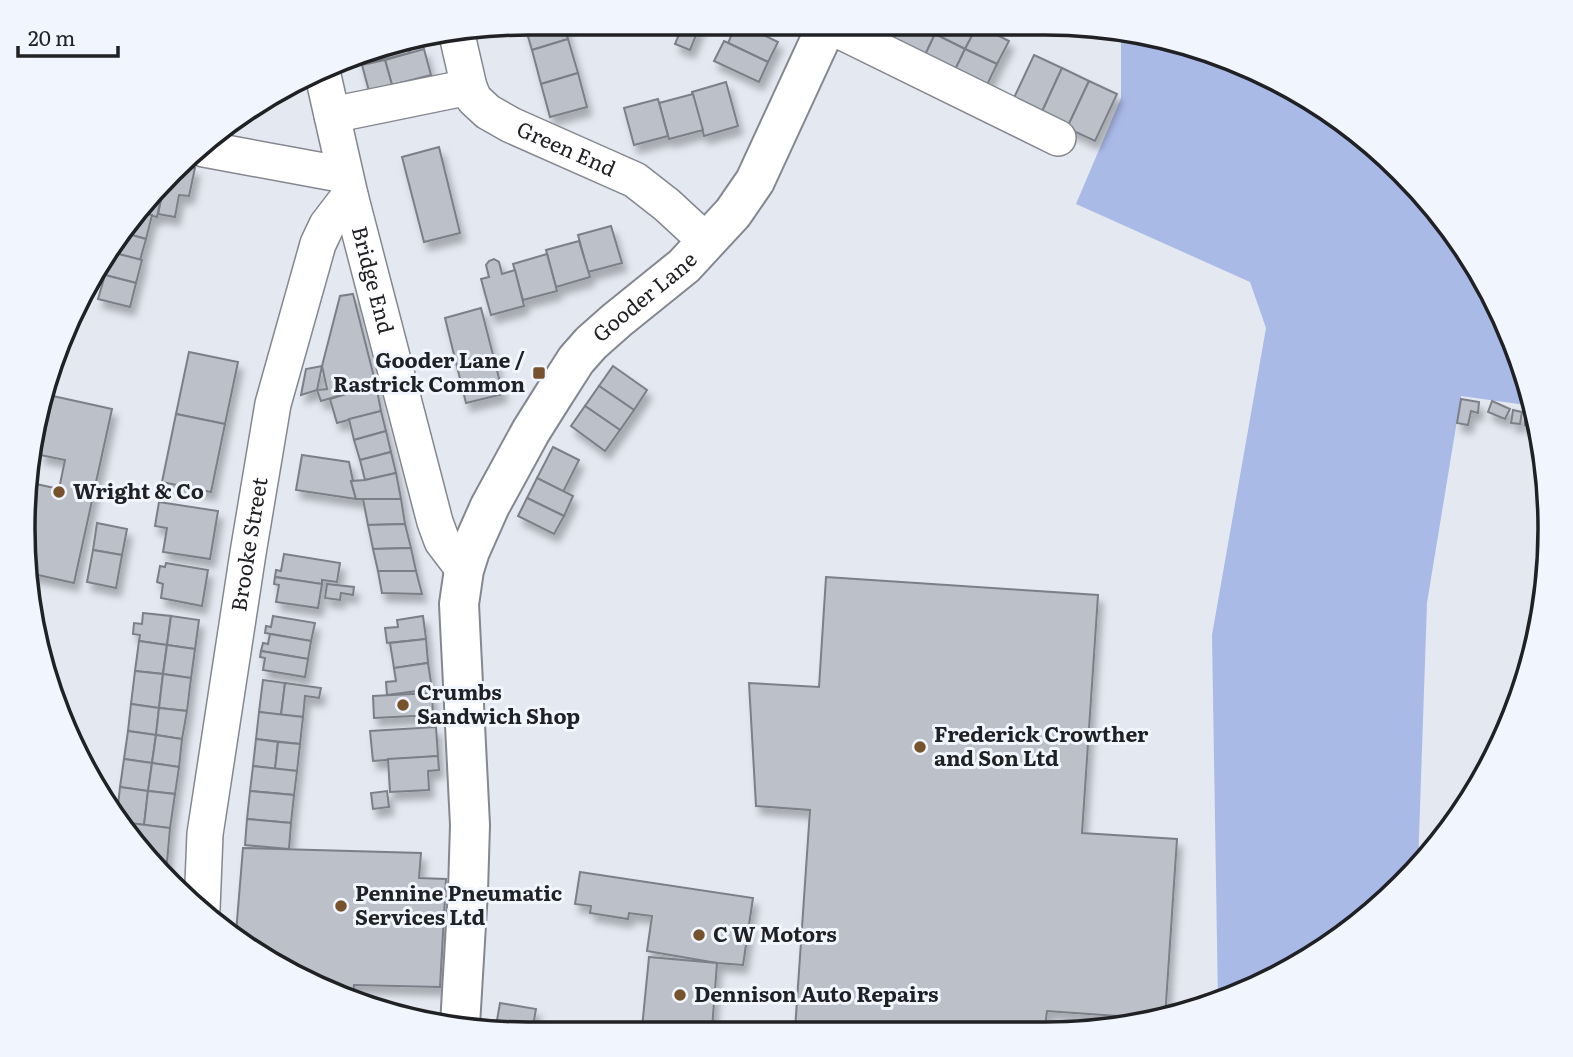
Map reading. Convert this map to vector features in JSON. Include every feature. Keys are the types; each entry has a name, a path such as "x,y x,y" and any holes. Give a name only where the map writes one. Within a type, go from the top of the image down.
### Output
{"street":[{"name":"Gooder Lane","path":"460,1017 470,825 458,604 470,551 490,506 531,431 576,360 591,343 684,265 707,242 755,181 822,35"},
{"path":"850,35 1058,138"},
{"name":"Green End","path":"458,40 469,88 474,99 488,112 511,125 635,180 707,242"},
{"name":"Bridge End","path":"324,80 348,185 435,522 442,541 464,570"},
{"path":"332,116 469,88"},
{"path":"211,151 348,185"},
{"name":"Brooke Street","path":"202,899 205,834 273,404 318,244 348,185"}],"shaded area":[{"path":"1121,41 1172,52 1233,73 1291,101 1345,137 1370,157 1416,203 1455,254 1487,310 1512,370 1522,404 1461,396 1427,603 1419,851 1370,900 1319,939 1263,971 1218,990 1212,635 1266,328 1250,282 1076,204 1121,98"}],"building":[{"path":"528,35 567,35 568,39 532,50"},
{"path":"679,35 696,35 690,50 675,44"},
{"path":"732,35 764,35 778,42 768,62 728,43"},
{"path":"895,35 935,35 924,57 892,42"},
{"path":"935,35 965,49 954,72 924,57"},
{"path":"937,35 972,35 965,49"},
{"path":"972,35 997,35 1009,41 997,64 965,49"},
{"path":"568,39 578,73 541,84 532,50"},
{"path":"724,41 768,62 759,82 714,61"},
{"path":"424,49 431,75 392,85 385,60"},
{"path":"965,49 997,64 986,87 954,72"},
{"path":"409,50 410,53 362,65"},
{"path":"1034,55 1062,68 1040,116 1012,102"},
{"path":"385,60 392,85 369,91 362,65"},
{"path":"1062,68 1089,81 1067,128 1040,116"},
{"path":"578,73 587,107 550,117 541,84"},
{"path":"1089,81 1117,94 1095,141 1067,128"},
{"path":"726,82 738,126 704,136 692,92"},
{"path":"693,94 703,130 669,139 659,103"},
{"path":"658,99 668,136 634,145 624,108"},
{"path":"439,147 460,233 424,242 402,157"},
{"path":"195,168 189,196 179,195 175,217 158,214 161,199"},
{"path":"161,199 157,217 148,215"},
{"path":"148,214 152,215 146,239 132,235"},
{"path":"611,226 622,263 588,272 578,235"},
{"path":"132,235 146,239 140,260 118,254"},
{"path":"579,241 590,277 556,287 546,250"},
{"path":"118,254 142,260 136,283 105,275"},
{"path":"547,254 557,291 523,300 513,264"},
{"path":"494,259 499,262 502,274 515,270 524,306 491,315 481,279 489,277 486,265"},
{"path":"105,275 136,283 130,307 98,299"},
{"path":"353,294 376,385 321,401 317,390 327,389 322,366 340,296"},
{"path":"481,308 503,394 466,403 445,318"},
{"path":"189,352 238,362 225,424 176,414"},
{"path":"322,366 317,390 301,395 306,369"},
{"path":"613,366 647,390 634,410 599,386"},
{"path":"376,385 381,411 337,423 330,399"},
{"path":"599,386 634,410 620,430 585,406"},
{"name":"Wright & Co","path":"53,396 112,409 74,583 37,575 35,528 37,484 59,489 65,460 40,455"},
{"path":"1461,399 1479,402 1478,413 1471,411 1468,425 1457,423"},
{"path":"1492,401 1510,409 1505,419 1488,412"},
{"path":"585,406 620,430 605,451 571,426"},
{"path":"1513,410 1522,412 1520,424 1511,423"},
{"path":"381,411 386,431 354,440 349,419"},
{"path":"176,414 225,424 211,492 162,482"},
{"path":"386,431 391,452 360,460 354,440"},
{"path":"553,447 579,460 563,492 537,478"},
{"path":"391,452 396,473 365,480 360,460"},
{"path":"302,455 349,462 356,499 296,490"},
{"path":"396,473 401,499 356,499 351,481"},
{"path":"537,478 573,496 564,516 527,498"},
{"path":"527,498 564,516 554,534 518,516"},
{"path":"363,499 401,499 405,524 368,525"},
{"path":"159,502 218,511 210,559 163,552 167,528 155,526"},
{"path":"97,523 127,529 122,555 93,550"},
{"path":"405,524 411,548 373,549 368,525"},
{"path":"411,548 416,571 378,571 373,549"},
{"path":"93,550 122,555 116,588 87,582"},
{"path":"284,554 340,563 337,582 322,580 322,584 275,577 276,570 281,571"},
{"path":"166,563 208,570 202,606 161,598 163,584 157,582 160,566 165,567"},
{"path":"378,571 416,571 422,594 382,593"},
{"path":"275,577 322,584 318,608 276,602 279,585 274,584"},
{"name":"Frederick Crowther and Son Ltd","path":"826,577 1098,595 1082,833 1177,839 1166,1007 1121,1016 1047,1011 1046,1022 796,1022 810,810 756,806 749,683 819,687"},
{"path":"327,584 354,587 353,595 341,593 340,600 325,598"},
{"path":"143,613 171,616 167,645 139,641 140,635 133,634 134,623 142,624"},
{"path":"171,616 199,620 195,649 167,645"},
{"path":"273,616 315,623 311,641 265,633 266,626 271,627"},
{"path":"423,616 426,639 387,643 385,628 398,627 397,620"},
{"path":"270,634 311,641 308,659 261,651 263,643 268,644"},
{"path":"426,639 428,663 394,668 390,643"},
{"path":"139,641 167,645 163,674 135,671"},
{"path":"167,645 195,649 191,678 163,674"},
{"path":"261,651 308,659 305,677 263,670 265,658 260,657"},
{"path":"428,663 432,689 387,695 386,682 396,681 394,668"},
{"path":"135,671 163,674 159,708 131,704"},
{"path":"163,674 191,678 187,711 159,708"},
{"path":"263,680 285,683 281,715 259,712"},
{"path":"285,683 321,688 319,698 305,696 303,717 281,715"},
{"name":"Crumbs Sandwich Shop","path":"432,693 433,715 374,718 373,696"},
{"path":"131,704 159,708 156,735 128,731"},
{"path":"159,708 187,711 182,739 156,735"},
{"path":"259,712 303,717 300,744 256,739"},
{"path":"436,727 438,756 373,761 370,731"},
{"path":"128,731 156,735 152,763 124,759"},
{"path":"156,735 182,739 179,767 152,763"},
{"path":"256,739 278,742 275,769 253,766"},
{"path":"278,742 300,744 297,771 275,769"},
{"path":"438,756 439,770 428,771 429,790 390,792 388,759"},
{"path":"124,759 152,763 148,791 120,787"},
{"path":"152,763 179,767 175,794 148,791"},
{"path":"253,766 297,771 294,795 250,791"},
{"path":"120,787 148,791 144,825 133,823 118,803"},
{"path":"148,791 175,794 170,828 144,825"},
{"path":"250,791 294,795 291,823 247,819"},
{"path":"387,791 389,807 373,809 371,793"},
{"path":"247,819 291,823 289,849 245,845"},
{"path":"133,823 170,828 167,862 157,854"},
{"name":"Pennine Pneumatic Services Ltd","path":"243,848 421,853 419,878 446,879 440,987 354,985 354,989 282,956 237,926"},
{"name":"C W Motors","path":"580,872 753,898 743,965 647,951 652,916 629,913 628,919 590,913 591,906 575,904"},
{"name":"Dennison Auto Repairs","path":"649,957 717,963 713,1022 643,1022"},
{"path":"500,1003 536,1009 534,1022 497,1021"}],"place":[{"name":"Gooder Lane / Rastrick Common","path":"539,373"},
{"name":"Wright & Co","path":"59,492"},
{"name":"Crumbs Sandwich Shop","path":"403,705"},
{"name":"Frederick Crowther and Son Ltd","path":"920,747"},
{"name":"Pennine Pneumatic Services Ltd","path":"341,906"},
{"name":"C W Motors","path":"699,935"},
{"name":"Dennison Auto Repairs","path":"680,995"}]}
